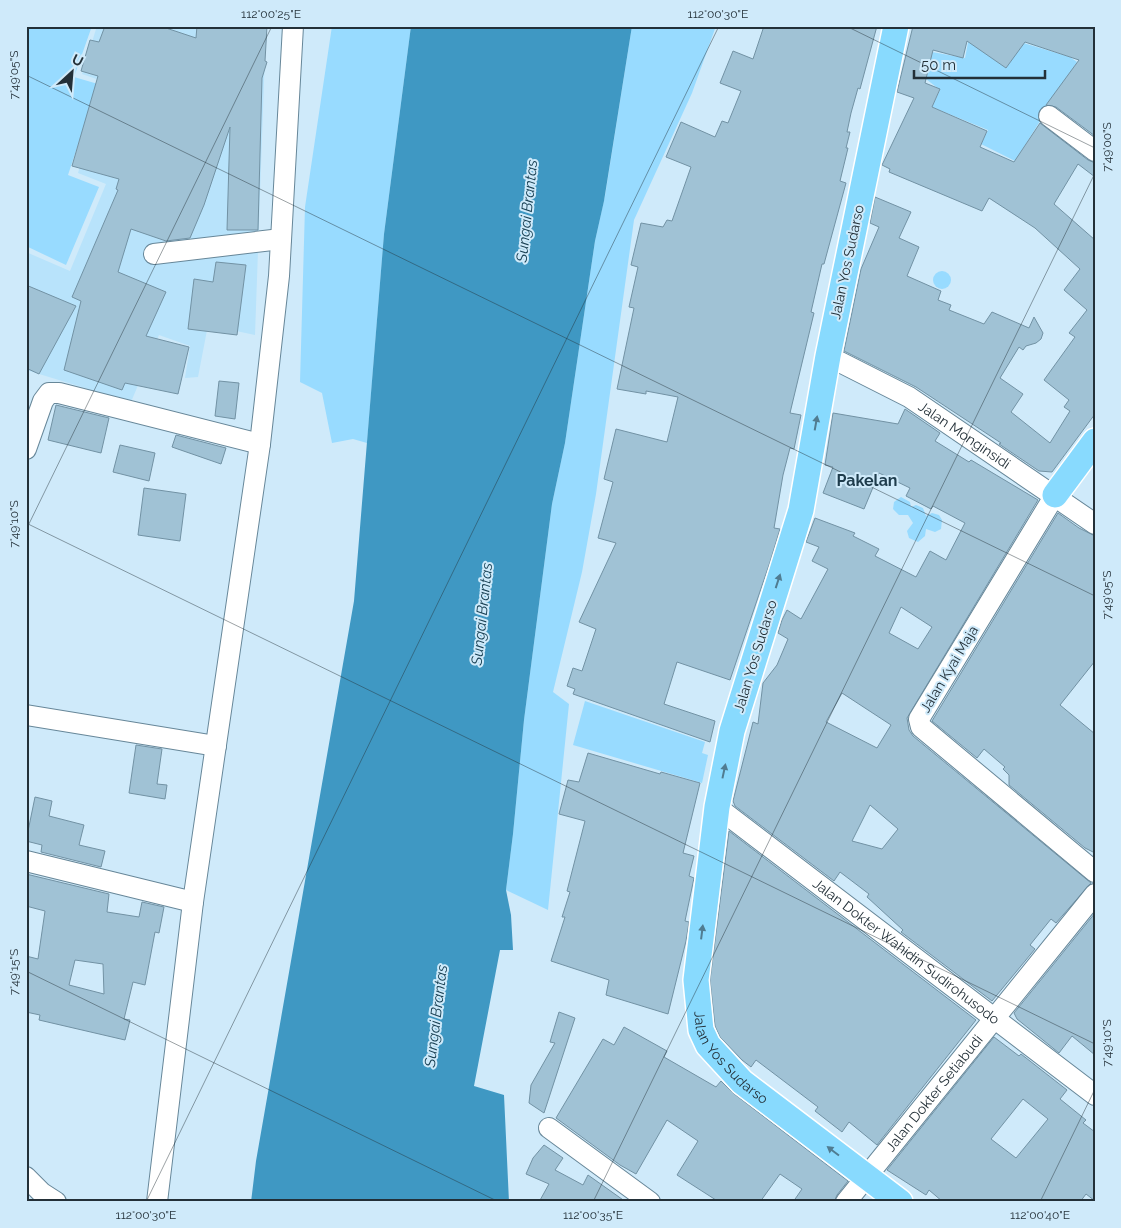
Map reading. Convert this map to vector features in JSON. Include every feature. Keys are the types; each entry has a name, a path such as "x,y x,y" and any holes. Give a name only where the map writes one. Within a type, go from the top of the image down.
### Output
{"main road":[{"name":"Jalan Yos Sudarso","path":"896,26 828,356 801,510 732,730 717,807 696,980 701,1030 708,1045 742,1082 900,1202"},
{"path":"1055,495 1095,441"}],"street":[{"path":"157,1202 193,902 260,444 281,239 293,26"},
{"path":"1049,116 1095,151"},
{"path":"154,254 281,239"},
{"name":"Jalan Monginsidi","path":"828,356 909,397 1095,524"},
{"path":"26,449 42,401 49,393 59,393 260,444"},
{"name":"Jalan Kyai Maja","path":"1055,495 919,719 921,726 1095,872"},
{"path":"26,715 216,746"},
{"name":"Jalan Dokter Wahidin Sudirohusodo","path":"717,807 1095,1094"},
{"path":"26,861 193,902"},
{"name":"Jalan Dokter Setiabudi","path":"846,1202 1095,894"},
{"path":"549,1128 650,1202"},
{"path":"26,1177 42,1193 56,1202"}],"shaded area":[{"path":"26,26 92,26 74,77 98,84 68,175 99,187 66,265 26,246"},
{"path":"97,26 266,26 255,335 208,325 198,377 185,378 190,346 159,335 131,402 26,370 26,252 70,271 106,184 78,173 105,82 82,74"},
{"path":"332,26 411,26 384,234 367,443 353,439 332,443 322,393 300,382 305,207"},
{"path":"632,26 716,26 692,93 634,220 596,494 582,572 553,692 569,704 548,910 506,890 524,720 552,504 565,443 595,241 605,196"},
{"path":"971,27 1070,57 1077,62 1015,161 981,144 988,130 932,107 940,90 926,79 932,52 965,58"},
{"path":"938,271 946,271 951,276 949,287 938,289 933,284 933,276"},
{"path":"901,497 910,502 911,507 916,505 923,508 926,516 932,513 939,515 942,520 941,529 935,532 926,529 925,536 918,542 909,538 907,531 913,523 908,515 899,515 893,509 894,502"},
{"path":"585,701 705,742 702,753 708,755 702,783 573,745"}],"water":[{"name":"Sungai Brantas","path":"411,26 632,26 604,201 595,241 565,443 552,504 524,720 506,890 511,915 513,950 500,950 474,1086 504,1095 509,1202 251,1202 256,1161 354,601 384,234"}],"building":[{"path":"105,26 160,26 196,38 197,26 267,26 265,61 267,62 262,78 258,230 227,230 230,127 204,205 190,238 166,241 131,229 118,272 166,292 146,336 189,347 178,394 125,383 122,390 64,370 81,301 72,297 118,190 116,189 119,179 72,166 98,76 81,71 90,40 99,42"},
{"path":"764,26 877,26 860,89 858,88 851,113 847,132 850,132 846,148 848,148 840,181 846,183 824,264 822,264 811,312 814,313 790,413 801,415 794,449 790,448 783,475 774,528 780,529 770,562 730,680 677,662 664,704 715,721 710,742 573,694 575,689 567,686 573,668 582,671 596,629 579,622 616,543 598,538 613,482 604,479 616,429 667,442 678,397 646,391 646,394 617,389 634,308 629,307 638,267 631,265 641,223 663,227 667,220 672,221 691,167 666,157 681,122 715,137 722,121 728,123 741,91 720,83 733,51 753,59"},
{"path":"913,26 1095,26 1095,136 1056,107 1046,105 1079,60 1025,42 1006,68 967,41 963,58 933,50 925,83 940,89 932,107 987,131 980,147 1014,162 1040,123 1088,160 1095,163 1095,177 1078,164 1054,204 1095,240 1095,414 1052,472 1039,471 999,444 1001,443 916,387 844,351 861,269 879,227 870,223 875,197 911,212 899,238 919,247 907,276 941,291 938,300 951,305 949,310 984,324 992,312 1029,328 1034,317 1043,333 1041,339 1036,343 1026,346 1023,350 1019,347 1000,378 1023,394 1011,412 1050,443 1070,411 1064,407 1069,400 1044,380 1075,337 1069,333 1087,310 1064,290 1080,269 1035,228 989,198 982,211 889,172 890,169 882,165 914,98 897,92"},
{"path":"216,262 246,265 237,335 188,329 194,279 213,282"},
{"path":"26,285 76,306 39,374 26,368"},
{"path":"219,381 239,383 235,419 215,416"},
{"path":"56,405 109,418 101,453 48,440"},
{"path":"905,409 940,433 935,441 1038,500 907,718 909,730 913,736 1091,883 1056,923 1051,919 1030,945 1035,949 992,1001 901,932 903,930 867,897 869,894 840,872 834,881 735,806 733,801 753,722 758,724 763,683 777,665 788,639 778,633 782,620 787,610 801,619 828,569 812,561 819,547 806,542 815,518 855,533 853,536 879,549 875,556 916,577 930,551 946,560 965,523 933,506 931,509 906,496 910,488 879,473 864,509 823,493 833,467 825,465 833,413 898,424","holes":["901,607 932,627 918,649 889,633","842,693 891,725 877,748 826,722","870,805 898,829 882,849 852,841"]},
{"path":"176,435 226,448 221,464 172,447"},
{"path":"120,445 155,453 149,481 113,472"},
{"path":"144,488 186,494 180,541 138,535"},
{"path":"1058,513 1079,528 1095,536 1095,661 1060,705 1095,734 1095,853 1085,848 1009,785 1009,775 1003,769 1005,767 984,749 977,758 932,721"},
{"path":"136,745 162,749 157,784 167,785 165,799 129,793"},
{"path":"588,753 660,774 661,772 700,783 683,853 694,856 689,876 694,878 685,921 689,922 668,1014 606,995 609,980 551,961 565,917 562,917 570,892 567,891 585,821 559,814 568,780 579,782"},
{"path":"35,797 52,801 49,816 84,825 79,845 105,851 101,867 41,852 42,845 26,841"},
{"path":"729,831 976,1020 877,1145 849,1122 842,1132 815,1111 818,1107 756,1060 751,1067 720,1037 715,1026 710,980"},
{"path":"26,874 109,894 107,912 139,917 142,902 164,907 159,933 155,932 145,985 133,982 124,1019 130,1020 125,1040 39,1020 40,1015 26,1012 26,956 38,959 45,911 26,906","holes":["75,960 103,964 104,994 69,985"]},
{"path":"1095,913 1095,1055 1072,1036 1059,1053 1017,1019 1014,1013"},
{"path":"559,1012 575,1018 544,1113 529,1103 531,1085 555,1043 550,1042"},
{"path":"624,1027 667,1051 664,1057 716,1087 721,1081 733,1093 848,1181 834,1202 793,1202 802,1189 780,1174 760,1202 719,1202 677,1175 698,1141 667,1120 636,1174 620,1165 556,1118 603,1039 614,1045"},
{"path":"994,1037 1019,1056 1021,1054 1067,1090 1060,1099 1086,1120 1083,1123 1095,1132 1095,1201 1086,1194 1080,1202 943,1202 929,1190 926,1195 887,1170","holes":["1023,1099 1048,1119 1016,1158 991,1139"]},
{"path":"544,1145 563,1158 555,1170 583,1185 588,1175 626,1202 539,1202 549,1184 526,1174 533,1158"}],"district":[{"name":"Pakelan","path":"867,480"}]}
